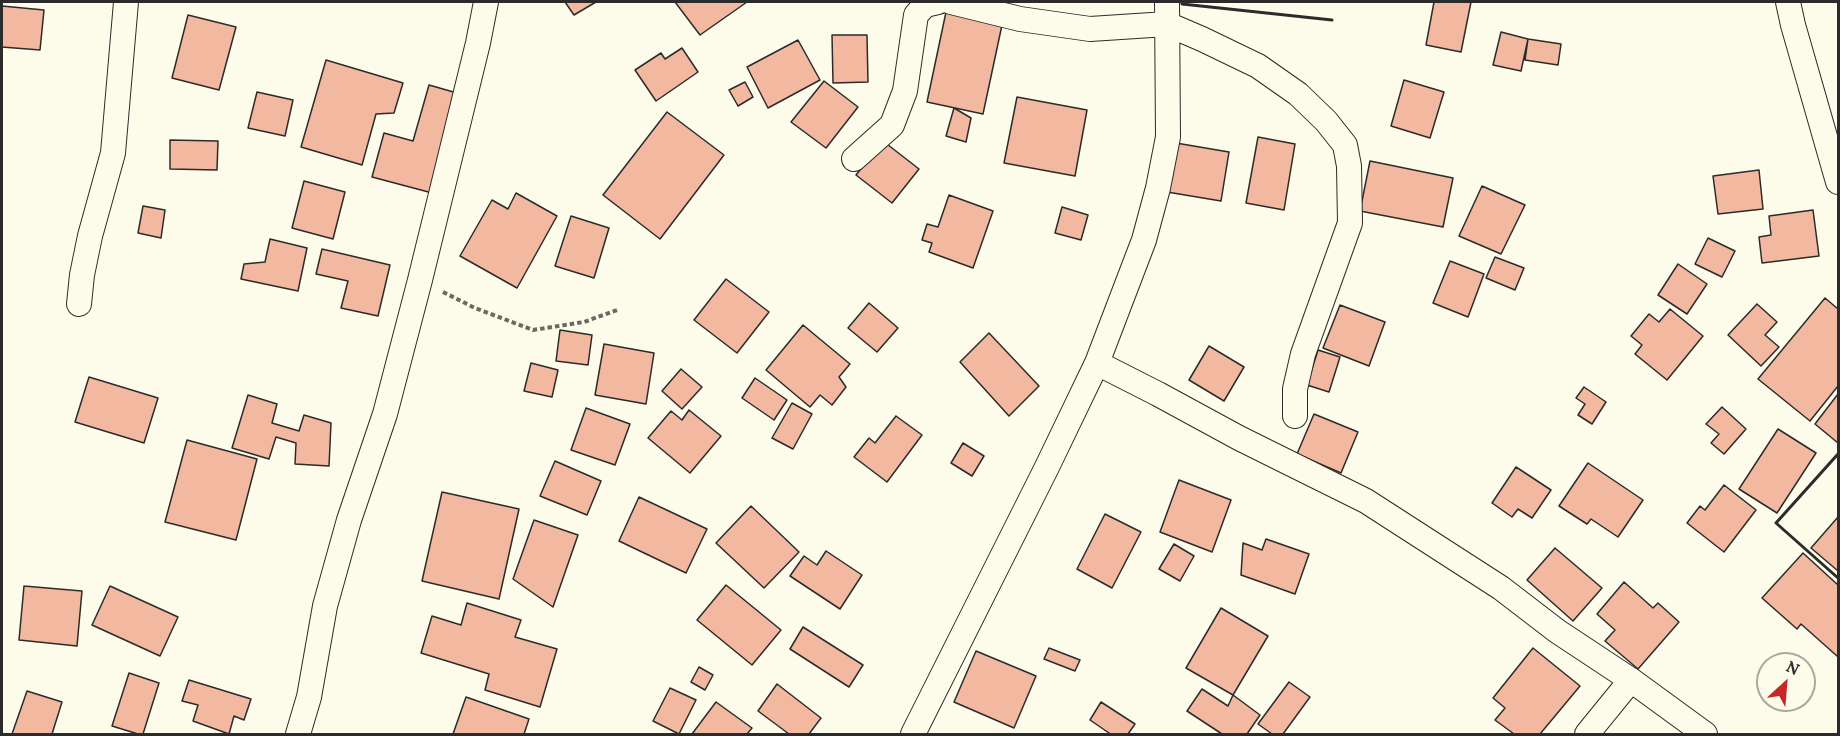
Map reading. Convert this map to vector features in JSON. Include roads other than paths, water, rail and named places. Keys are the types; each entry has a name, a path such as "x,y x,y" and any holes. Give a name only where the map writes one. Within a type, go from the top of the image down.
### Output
{"street":[{"path":"79,304 90,236 113,153 126,2"},
{"path":"298,735 309,697 325,606 385,414 420,280 486,2"},
{"path":"854,159 892,124 905,91 915,15 925,5 938,2"},
{"path":"951,2 1020,19 1090,29 1167,13 1202,39 1258,66 1298,94 1326,121 1345,145 1349,166 1350,223 1303,354 1295,389 1295,416"},
{"path":"1788,2 1839,183"},
{"path":"913,735 1097,363 1144,240 1158,188 1168,137 1167,13"},
{"path":"1097,363 1239,438 1366,501 1502,588 1557,631 1631,680 1705,735"},
{"path":"1587,735 1631,680"}]}
